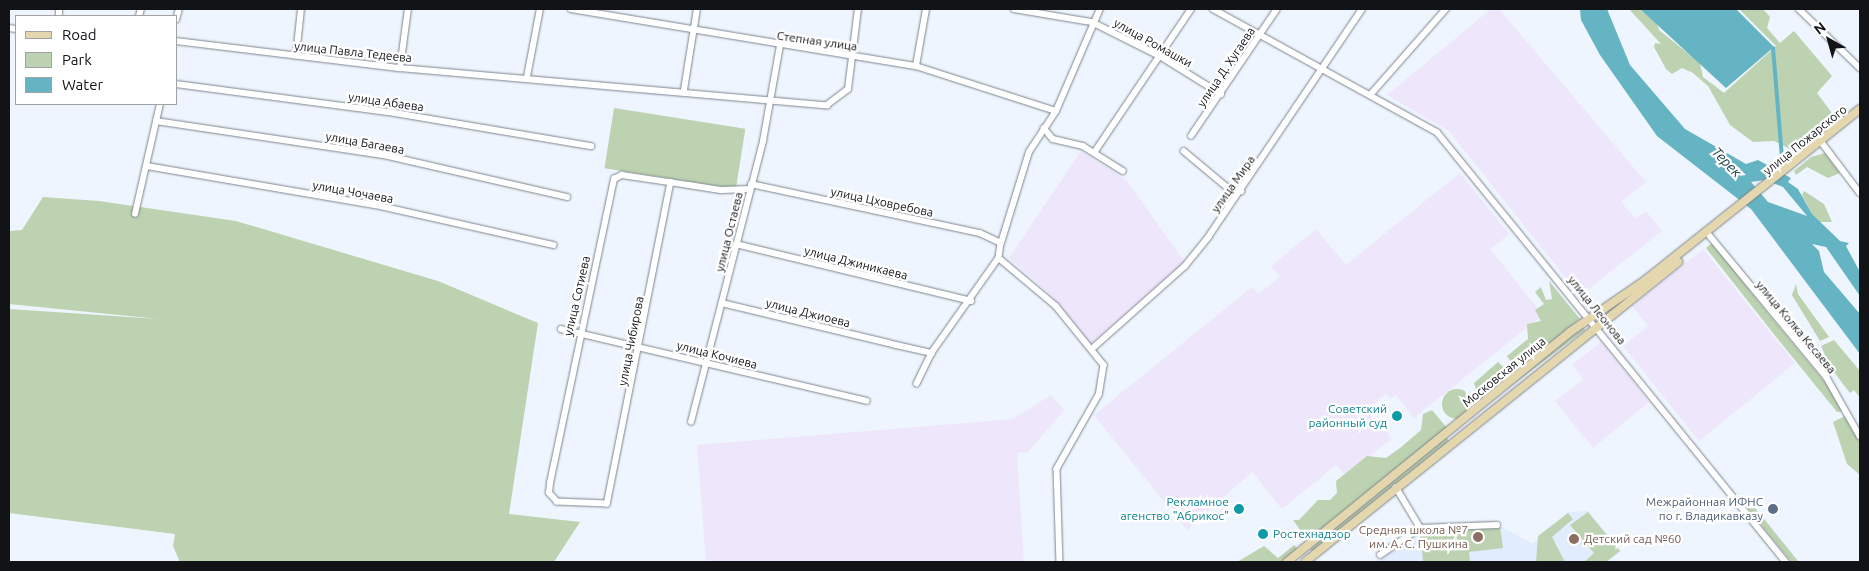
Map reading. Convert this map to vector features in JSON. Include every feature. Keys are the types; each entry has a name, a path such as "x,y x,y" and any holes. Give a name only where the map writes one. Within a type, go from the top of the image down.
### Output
{"main road":[{"name":"улица Пожарского","path":"1741,208 1860,109"},
{"name":"улица Пожарского","path":"1800,160 1860,115"},
{"name":"Московская улица","path":"1287,562 1591,319 1741,208"},
{"name":"Московская улица","path":"1305,562 1710,236 1741,208"}],"street":[{"path":"296,56 301,9"},
{"path":"400,68 408,9"},
{"path":"527,77 540,9"},
{"name":"Степная улица","path":"571,9 780,46 916,66 1056,111"},
{"path":"684,90 692,30 697,9"},
{"path":"852,56 858,9"},
{"path":"916,66 926,9"},
{"name":"улица Ромашки","path":"1014,9 1092,22 1160,56 1221,94"},
{"path":"917,384 932,353 971,302 999,258 1029,152 1056,111 1092,22 1100,9"},
{"path":"1094,153 1191,9"},
{"name":"улица Леонова","path":"1213,9 1259,36 1324,68 1426,125 1448,143 1598,326 1786,562"},
{"name":"улица Д. Хугаева","path":"1192,136 1277,9"},
{"name":"улица Мира","path":"1094,347 1185,266 1240,191 1362,9"},
{"path":"1370,94 1446,9"},
{"path":"1803,10 1860,68"},
{"name":"улица Павла Тедеева","path":"178,41 400,68 684,90 827,105 848,89 852,56"},
{"name":"улица Остаева","path":"691,422 771,100 780,46"},
{"name":"улица Абаева","path":"178,84 395,113 591,146"},
{"path":"135,214 160,105"},
{"name":"улица Багаева","path":"156,121 384,156 567,197"},
{"path":"1044,128 1053,139 1094,153 1122,171"},
{"path":"1823,144 1860,193"},
{"path":"1184,151 1227,186 1240,191"},
{"name":"улица Чочаева","path":"147,166 376,205 554,246"},
{"name":"улица Сотиева","path":"607,504 557,502 549,494 614,179 622,175 734,191 750,187"},
{"name":"улица Чибирова","path":"607,504 641,346 672,182"},
{"name":"улица Цховребова","path":"750,187 980,233 1001,247"},
{"name":"улица Колка Кесаева","path":"1710,236 1826,376 1860,436"},
{"name":"улица Джиникаева","path":"736,244 971,302"},
{"path":"999,258 1056,306 1094,347 1105,369 1099,395 1057,469 1060,562"},
{"name":"улица Джиоева","path":"722,303 932,353"},
{"name":"улица Кочиева","path":"562,329 641,346 867,401"},
{"path":"1396,488 1420,528"},
{"path":"1380,555 1420,528 1497,525"}],"shaded area":[{"path":"1491,9 1499,9 1646,182 1621,202 1636,219 1646,211 1662,231 1580,296 1449,131 1387,95"},
{"path":"1081,151 1126,180 1185,262 1091,344 1050,294 1009,258"},
{"path":"1460,173 1509,234 1490,249 1543,315 1414,418 1396,395 1390,399 1386,394 1368,409 1392,438 1346,476 1336,465 1282,509 1252,472 1187,530 1094,415 1252,287 1258,294 1280,277 1271,266 1316,229 1346,265"},
{"path":"1703,249 1795,363 1699,441 1623,346 1648,326 1632,306"},
{"path":"1601,342 1649,402 1593,448 1555,401 1583,379 1572,365"},
{"path":"1051,395 1064,410 1028,452 1017,453 1024,562 706,562 697,445 1013,419"},
{"path":"1588,511 1621,551 1607,562 1376,562 1420,532 1500,526 1533,544 1568,512"}],"green space":[{"path":"1629,9 1639,9 1657,23 1659,30 1700,63 1703,77 1724,93 1776,46 1739,9 1763,9 1770,17 1767,28 1780,43 1794,31 1832,76 1817,93 1835,117 1796,152 1774,141 1753,142 1730,125 1708,86 1693,73 1682,68 1672,74 1666,69 1654,47 1655,43 1661,44"},
{"path":"614,108 745,129 736,189 604,168"},
{"path":"1825,153 1840,173 1828,178 1807,167 1796,175 1794,171 1811,157"},
{"path":"1804,191 1824,204 1832,222 1819,222 1812,214 1802,195"},
{"path":"43,197 99,201 236,221 438,281 538,323 509,514 580,522 554,562 180,562 173,546 175,534 9,513 9,309 159,319 9,304 9,231 22,230"},
{"path":"1712,243 1848,410 1837,412 1706,248"},
{"path":"1549,281 1580,319 1516,370 1507,356 1528,339 1527,324 1541,321 1535,310 1544,304 1535,292 1541,287 1546,300 1552,299"},
{"path":"1796,284 1798,294 1829,337 1820,341 1792,295"},
{"path":"1786,312 1806,336 1806,339 1799,340 1778,315"},
{"path":"1582,326 1585,330 1452,430 1449,426"},
{"path":"1834,340 1860,371 1860,398 1854,390 1850,393 1830,367 1821,346"},
{"path":"1498,362 1511,374 1479,398 1474,383"},
{"path":"1457,389 1468,393 1472,404 1468,415 1457,419 1446,415 1442,404 1446,393"},
{"path":"1432,410 1447,428 1308,541 1293,520 1299,520 1318,500 1330,500 1337,493 1336,481 1367,456 1386,458 1400,448 1421,430 1423,414"},
{"path":"1849,414 1860,438 1860,475 1847,464 1833,422"},
{"path":"1445,436 1450,442 1315,555 1310,549"},
{"path":"1747,498 1799,562 1791,562 1742,502"},
{"path":"1588,512 1620,551 1606,562 1584,562 1594,553 1570,525"},
{"path":"1568,513 1573,519 1552,537 1565,562 1536,562 1538,536"},
{"path":"1500,526 1503,548 1469,552 1470,562 1423,562 1420,532"},
{"path":"1294,545 1298,549 1282,562 1237,562 1264,546 1278,558"}],"water":[{"name":"Терек","path":"1580,9 1607,9 1630,65 1685,129 1746,164 1758,160 1791,178 1788,182 1798,189 1812,214 1840,241 1849,243 1846,246 1860,272 1860,296 1826,247 1812,244 1819,251 1824,272 1860,314 1860,354 1751,209 1657,136 1600,55 1581,20","holes":["1765,180 1783,187 1807,216 1768,202 1751,182"]},
{"path":"1640,9 1736,9 1774,47 1726,88"}],"waterway":[{"path":"1773,48 1783,170"}],"place":[{"name":"Советский районный суд","path":"1397,416"},
{"name":"Рекламное агенство \"Абрикос\"","path":"1239,509"},
{"name":"Межрайонная ИФНС по г. Владикавказу","path":"1773,509"},
{"name":"Ростехнадзор","path":"1263,534"},
{"name":"Средняя школа №7 им. А. С. Пушкина","path":"1478,537"},
{"name":"Детский сад №60","path":"1574,539"}]}
